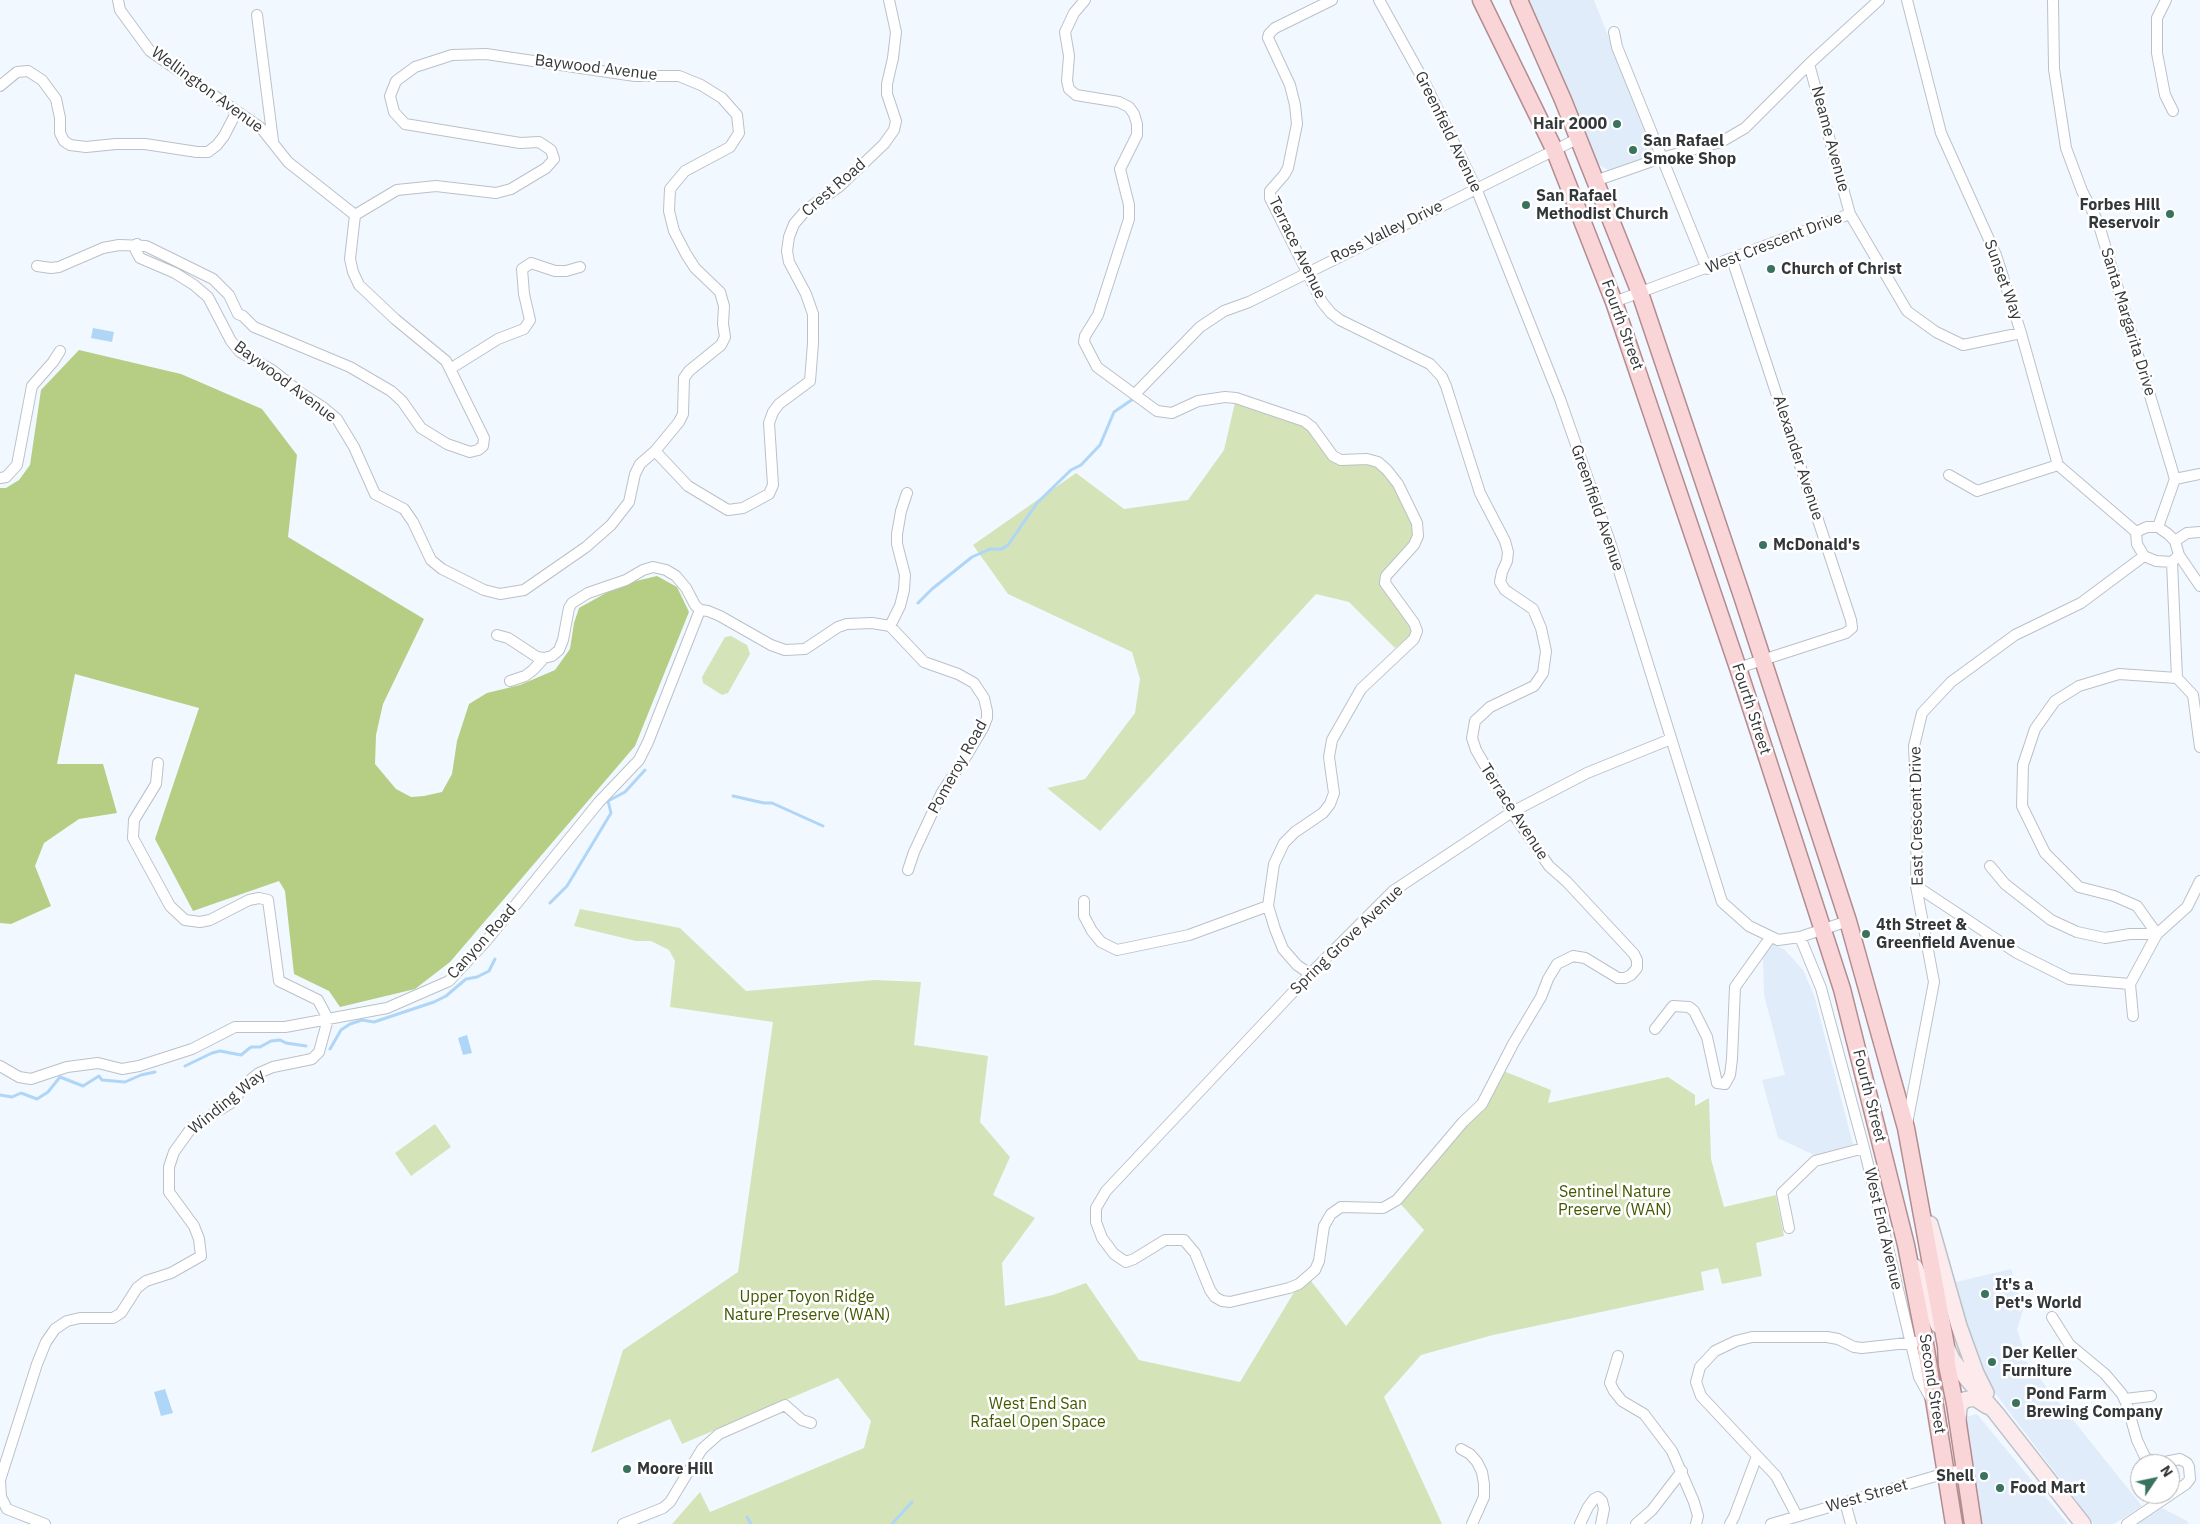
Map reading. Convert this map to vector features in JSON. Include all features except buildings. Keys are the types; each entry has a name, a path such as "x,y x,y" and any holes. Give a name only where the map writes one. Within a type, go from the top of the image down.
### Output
{"main road":[{"name":"Fourth Street","path":"1481,0 1554,149 1614,302 1738,668 1842,989 1906,1245 1952,1359 2083,1524"},
{"name":"Fourth Street","path":"1519,0 1579,138 1640,293 1848,921 1906,1128 1920,1193 1946,1346"},
{"name":"Fourth Street","path":"1920,1193 1959,1326 1976,1373 1996,1413"},
{"name":"Second Street","path":"1906,1245 1918,1344 1935,1404 1954,1524"},
{"path":"1918,1344 1956,1404"},
{"name":"Second Street","path":"1946,1346 1947,1365 1956,1404 1973,1524"},
{"path":"1958,1425 1959,1407 1968,1398 1981,1401 1996,1413"}],"street":[{"name":"Wellington Avenue","path":"118,0 120,10 150,51 261,128 288,162 355,215"},
{"name":"Crest Road","path":"655,451 688,486 728,510 743,508 769,494 773,485 769,423 773,412 779,404 810,381 813,343 812,314 806,294 789,262 787,251 789,237 794,224 806,210 840,186 884,144 894,130 896,121 887,94 896,32 890,0"},
{"path":"1086,0 1074,13 1066,32 1069,56 1067,81 1069,89 1076,95 1119,102 1129,107 1134,114 1137,124 1137,135 1120,170 1129,205 1129,219 1098,316 1085,336 1084,342 1097,367 1157,411 1165,413 1177,412 1198,401 1225,397 1236,398 1304,421 1312,427 1333,456 1340,460 1367,459 1378,462 1387,470 1398,484 1417,523 1418,536 1414,545 1386,576 1385,583 1414,623 1416,631 1414,638 1361,689 1332,740 1329,757 1334,793 1330,804 1323,813 1295,832 1284,843 1274,864 1268,906 1283,949 1298,965 1310,974"},
{"name":"Terrace Avenue","path":"1122,1174 1106,1191 1096,1208 1096,1222 1102,1238 1114,1254 1126,1262 1165,1240 1184,1240 1195,1253 1210,1290 1215,1297 1230,1302 1289,1288 1308,1278 1315,1270 1319,1261 1327,1219 1341,1207 1378,1208 1397,1200 1460,1126 1482,1104 1557,964 1573,956 1585,958 1618,978 1625,978 1631,975 1636,968 1637,960 1634,954 1568,882 1549,866 1512,812 1476,750 1472,738 1472,728 1475,721 1486,710 1534,686 1543,673 1546,651 1533,609 1504,590 1500,582 1507,561 1508,552 1505,541 1480,493 1442,377 1430,364 1340,320 1331,313 1322,302 1270,198 1270,191 1288,168 1297,124 1296,105 1290,85 1268,38 1269,34 1275,28 1332,0"},
{"name":"Greenfield Avenue","path":"1380,0 1424,82 1476,188 1560,399 1610,542 1722,902 1749,926 1770,938"},
{"path":"1595,181 1661,158 1721,142 1745,128 1810,64 1880,0"},
{"name":"Sunset Way","path":"1907,0 1941,133 1996,255 2022,333 2058,465"},
{"name":"Santa Margarita Drive","path":"2053,0 2054,69 2066,148 2082,191 2098,222 2175,479"},
{"path":"2166,0 2157,18 2156,53 2165,95 2173,112"},
{"path":"257,15 273,142"},
{"path":"1614,32 1617,47 1707,269"},
{"name":"Baywood Avenue","path":"137,244 136,251 140,258 175,273 208,297 230,341 240,352 272,370 337,419 354,447 375,494 404,509 413,522 431,560 442,568 484,590 500,594 524,590 586,547 612,525 629,502 635,474 640,464 655,451 680,422 683,414 684,378 689,371 722,345 726,338 723,324 724,306 720,292 695,268 674,232 669,211 670,189 686,171 730,147 739,133 737,115 722,98 701,85 679,76 635,76 486,54 452,55 415,67 396,81 390,96 394,112 405,124 520,143 539,142 551,150 554,159 536,176 511,189 496,194 436,186 397,190 355,215"},
{"name":"Neame Avenue","path":"1810,64 1850,214"},
{"path":"0,86 17,72 28,71 42,80 56,99 60,118 60,133 64,141 70,145 86,147 145,144 183,151 208,152 220,140 237,111"},
{"name":"Ross Valley Drive","path":"1135,394 1200,327 1224,311 1249,302 1579,138"},
{"name":"West Crescent Drive","path":"1614,302 1707,269 1850,214 1907,311 1936,332 1964,345 2022,333"},
{"path":"36,266 59,267 103,248 119,245 137,244 146,246 213,279 229,294 238,314 244,316 254,327 350,367 391,391 402,401 421,428 447,444 470,452 478,450 483,446 484,438 446,361 359,286 350,259 355,215"},
{"name":"Alexander Avenue","path":"1732,259 1851,620 1852,628 1846,633 1738,668"},
{"path":"450,369 498,339 524,329 530,320 524,294 522,269 531,263 555,271 566,271 580,267"},
{"path":"0,478 6,478 17,465 32,386 60,351"},
{"path":"1949,475 1977,491 2058,465 2136,532 2137,544 2144,556 2156,561 2175,558"},
{"path":"2158,527 2175,479 2200,474"},
{"path":"497,635 508,638 537,657 552,656 559,650 563,640 569,608 572,603 588,593 626,580 648,568 659,567 676,576 686,588 694,605 700,610 720,616 771,645 785,650 805,649 838,627 848,624 872,623 890,626 900,606 906,576 897,544 897,534 901,511 908,493"},
{"path":"2136,532 2147,527 2158,527 2175,541 2177,678 2193,695 2200,747"},
{"path":"2175,541 2187,533 2200,532"},
{"name":"East Crescent Drive","path":"1906,1128 1934,982 1916,886 1917,813 1914,746 1922,713 1951,682 2015,635 2081,603 2144,556"},
{"path":"2175,558 2200,586"},
{"name":"Canyon Road","path":"0,1066 18,1077 32,1079 67,1067 98,1063 122,1070 192,1049 235,1027 285,1027 387,1008 449,981 487,940 599,802 639,760 648,742 700,610"},
{"name":"Pomeroy Road","path":"890,626 924,662 974,682 984,698 987,711 987,718 983,728 942,792 914,852 908,870"},
{"path":"510,681 525,676 544,658"},
{"path":"2157,934 2137,906 2114,896 2079,886 2045,853 2022,806 2023,765 2036,729 2055,702 2079,686 2119,674 2177,678"},
{"name":"Spring Grove Avenue","path":"1122,1174 1310,974 1393,892 1512,812 1587,773 1671,739"},
{"path":"158,763 156,784 134,820 132,828 133,838 170,906 185,920 200,922 210,920 249,900 258,898 268,900 279,981 318,1000 328,1019"},
{"path":"1990,866 2005,884 2051,920 2077,932 2105,938 2130,934 2157,934"},
{"path":"2133,1016 2130,984 2157,934 2187,907 2200,881"},
{"path":"1916,886 2017,953 2069,979 2130,984"},
{"path":"1084,901 1084,916 1092,931 1101,942 1117,950 1189,934 1268,906"},
{"path":"1655,1029 1673,1006 1689,1007 1694,1011 1707,1037 1717,1083 1725,1084 1730,1075 1732,1059 1735,986 1770,938 1778,940 1800,937 1848,921"},
{"name":"West End Avenue","path":"1800,937 1821,988 1918,1344"},
{"name":"Winding Way","path":"45,1524 7,1509 1,1497 0,1480 37,1364 46,1342 55,1329 67,1321 80,1318 113,1318 121,1313 137,1288 146,1281 171,1273 201,1256 199,1239 194,1226 169,1192 169,1167 174,1152 192,1127 231,1103 249,1081 259,1073 273,1067 312,1059 319,1052 328,1019"},
{"path":"1789,1228 1782,1193 1815,1161 1864,1148"},
{"path":"2052,1317 2069,1344 2105,1374 2125,1399 2137,1440 2145,1457 2155,1464 2180,1459 2187,1463 2190,1479 2186,1484 2127,1524"},
{"path":"1798,1516 1776,1476 1701,1396 1696,1382 1700,1366 1715,1351 1736,1341 1752,1337 1828,1337 1862,1348 1918,1344"},
{"path":"1618,1356 1610,1382 1614,1391 1622,1401 1644,1414 1672,1451 1682,1471 1698,1516 1696,1524"},
{"path":"2125,1399 2151,1396"},
{"path":"623,1524 663,1508 670,1502 697,1456 719,1434 785,1405 802,1420 811,1423"},
{"path":"1461,1449 1470,1454 1477,1462 1484,1484 1484,1497 1472,1524"},
{"path":"1730,1524 1757,1456"},
{"name":"West Street","path":"1771,1524 1946,1472 1964,1470"},
{"path":"1636,1524 1652,1510 1682,1471"},
{"path":"1580,1524 1588,1507 1598,1497 1604,1509 1601,1524"},
{"path":"1845,1502 1851,1524"}],"shaded area":[{"path":"1525,0 1594,0 1655,155 1609,170 1597,164"},
{"path":"1770,943 1784,949 1803,970 1814,995 1854,1148 1816,1156 1778,1138 1762,1080 1785,1075 1764,995 1763,953"},
{"path":"2011,1269 2023,1310 2017,1330 2025,1352 2021,1355 2130,1491 2130,1504 2140,1504 2142,1506 2114,1524 2094,1524 1986,1381 1976,1359 1956,1282"},
{"path":"1977,1414 2068,1524 1982,1524 1966,1417"},
{"path":"2162,1508 2187,1521 2189,1524 2137,1524"}],"green space":[{"path":"79,350 181,374 262,409 297,455 288,537 424,619 383,704 376,735 375,764 396,789 411,797 442,792 452,774 457,741 469,704 487,693 520,685 555,670 570,649 574,623 579,608 606,593 636,581 657,576 677,587 689,612 635,746 450,962 415,989 340,1007 329,991 294,974 285,891 279,881 193,911 155,839 199,708 75,674 57,764 103,764 117,813 79,819 44,843 35,866 51,906 11,924 0,923 0,488 6,488 19,480 30,465 41,390"},
{"path":"1236,398 1312,427 1333,456 1357,458 1387,470 1418,536 1386,576 1417,631 1395,648 1349,602 1316,594 1100,831 1047,788 1085,779 1135,713 1140,679 1132,652 1008,594 973,545 1076,473 1124,509 1188,500 1224,450"},
{"path":"731,636 747,645 750,654 728,693 722,695 703,683 702,677 725,637"},
{"path":"580,909 680,928 746,991 875,980 921,982 914,1045 988,1056 980,1122 1010,1157 993,1195 1035,1218 1002,1263 1005,1306 1053,1295 1086,1283 1139,1360 1240,1382 1299,1284 1308,1277 1346,1326 1424,1230 1397,1200 1482,1104 1501,1070 1551,1090 1548,1103 1668,1077 1695,1095 1695,1106 1709,1098 1711,1159 1724,1207 1776,1195 1784,1236 1756,1243 1762,1276 1722,1284 1718,1268 1701,1272 1704,1290 1493,1335 1421,1355 1384,1397 1442,1524 672,1524 700,1492 710,1512 864,1448 871,1421 838,1378 682,1444 670,1419 591,1453 623,1350 738,1272 773,1022 670,1007 675,961 669,950 651,941 636,941 574,926"},
{"path":"435,1124 451,1147 411,1176 395,1153"}],"water":[{"path":"93,328 114,332 112,342 91,338"},
{"path":"467,1035 472,1053 463,1055 458,1038"},
{"path":"165,1389 173,1413 161,1416 154,1392"}],"waterway":[{"path":"918,603 932,589 972,557 990,549 1002,549 1008,545 1037,503 1071,470 1081,465 1100,445 1114,412 1133,399"},
{"path":"550,903 567,886 611,813 608,801 625,792 645,770"},
{"path":"733,796 772,803 823,826"},
{"path":"330,1049 341,1030 350,1024 362,1020 374,1022 434,1002 446,996 466,979 477,977 489,971 495,959"},
{"path":"185,1066 220,1051 241,1055 251,1047 260,1047 271,1041 280,1040 286,1043 306,1046"},
{"path":"0,1095 12,1097 21,1093 37,1099 48,1092 60,1077 83,1086 99,1076 102,1080 125,1082 141,1075 155,1072"},
{"path":"892,1524 912,1502"},
{"path":"747,1517 751,1524"}],"place":[{"name":"Hair 2000","path":"1617,124"},
{"name":"San Rafael Smoke Shop","path":"1633,150"},
{"name":"San Rafael Methodist Church","path":"1526,205"},
{"name":"Forbes Hill Reservoir","path":"2170,214"},
{"name":"Church of Christ","path":"1771,269"},
{"name":"McDonald's","path":"1763,545"},
{"name":"4th Street & Greenfield Avenue","path":"1866,934"},
{"name":"It's a Pet's World","path":"1985,1294"},
{"name":"Der Keller Furniture","path":"1992,1362"},
{"name":"Pond Farm Brewing Company","path":"2016,1403"},
{"name":"Moore Hill","path":"627,1469"},
{"name":"Shell","path":"1984,1476"},
{"name":"Food Mart","path":"2000,1488"}],"park label":[{"name":"Sentinel Nature Preserve (WAN)","path":"1615,1201"},
{"name":"Upper Toyon Ridge Nature Preserve (WAN)","path":"807,1306"},
{"name":"West End San Rafael Open Space","path":"1038,1413"}]}
